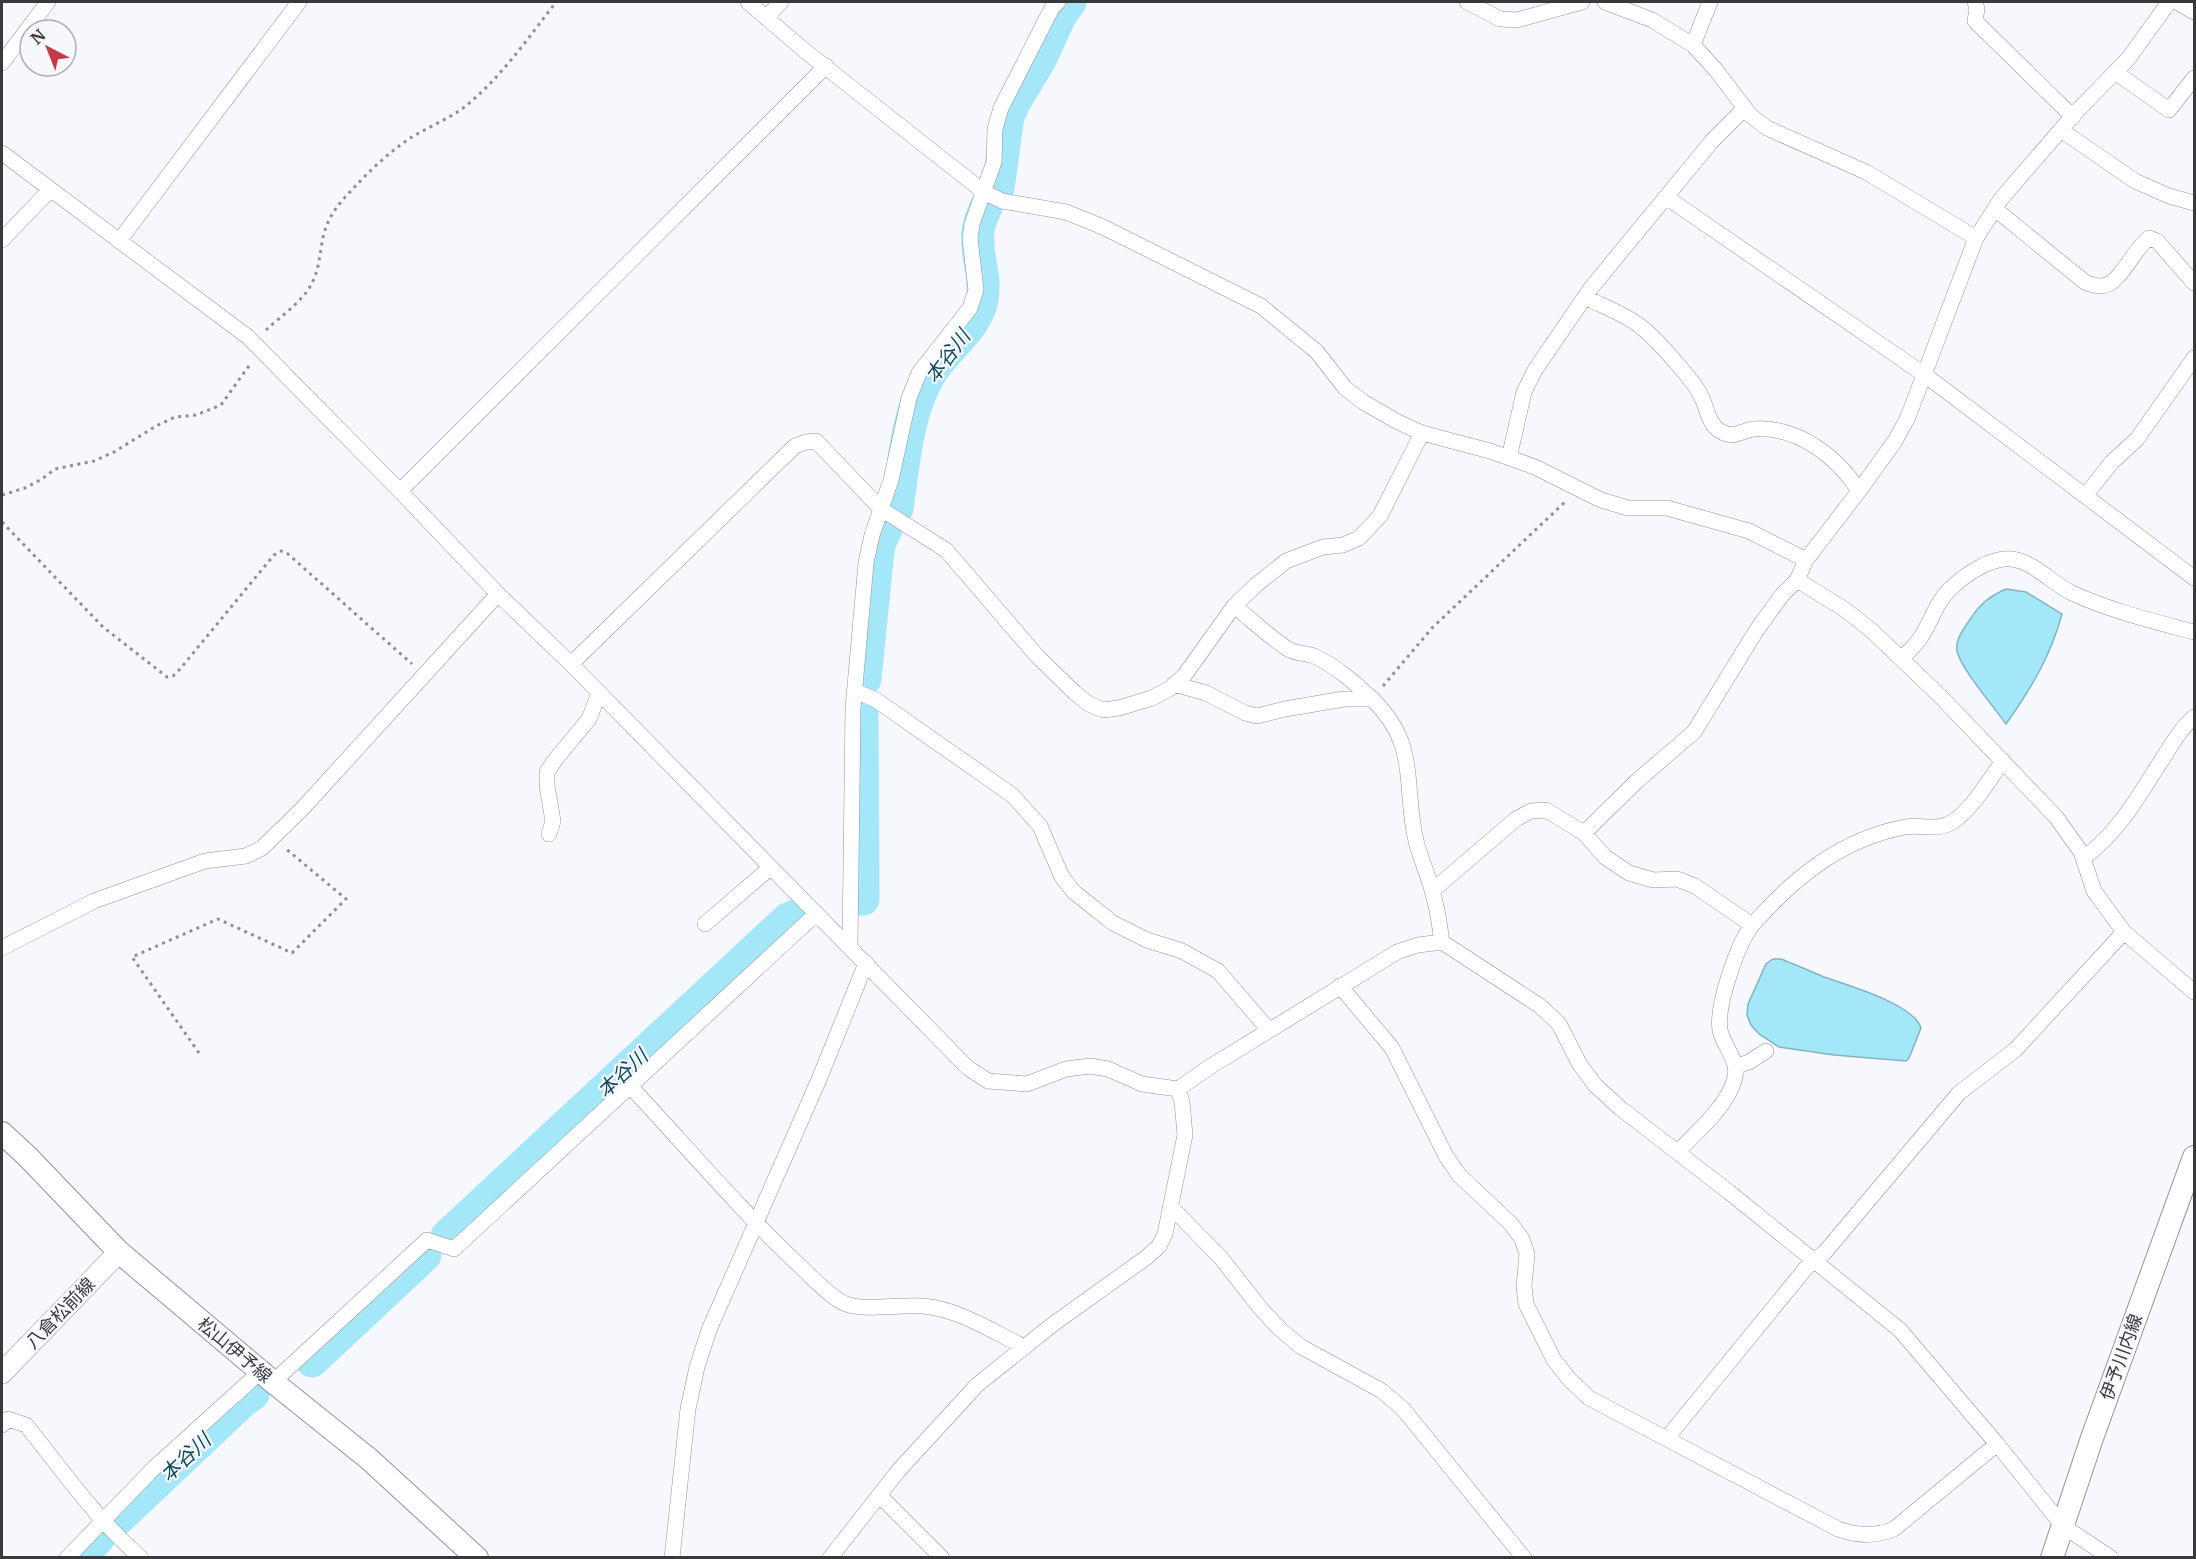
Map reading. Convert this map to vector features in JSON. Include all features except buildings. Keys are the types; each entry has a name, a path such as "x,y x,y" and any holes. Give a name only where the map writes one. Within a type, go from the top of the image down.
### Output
{"main road":[{"name":"松山伊予線","path":"2,1133 120,1252 267,1377 369,1459 477,1557"},
{"name":"伊予川内線","path":"2052,1557 2092,1438 2194,1157"},
{"name":"八倉松前線","path":"2,1373 120,1252"}],"street":[{"path":"2,63 48,2"},
{"path":"119,241 299,2"},
{"path":"748,2 984,192 1002,201 1066,213 1103,227 1261,306 1317,352 1345,388 1380,413 1422,433 1490,451 1535,467 1601,500 1628,508 1667,508 1749,531 1806,560"},
{"path":"766,18 780,2"},
{"path":"850,946 855,691 866,563 872,535 891,480 909,398 919,373 970,308 976,290 970,239 972,224 994,162 995,129 1001,108 1052,8 1058,2"},
{"path":"1467,2 1500,19 1517,20 1582,2"},
{"path":"1605,2 1652,20 1693,45 1716,70 1750,115 1767,128 1866,172 1976,238"},
{"path":"1693,45 1710,2"},
{"path":"1975,2 1977,9 1975,21 2073,117"},
{"path":"1584,833 1638,780 1694,732 1756,631 1782,595 1797,580 1806,560 1895,441 1908,417 1925,375 1976,238 2001,199 2061,130 2128,59 2170,2 2194,12"},
{"path":"400,491 826,66"},
{"path":"2115,72 2169,110 2194,78"},
{"path":"1509,458 1524,392 1535,370 1585,297 1666,196 1745,108"},
{"path":"2061,130 2135,181 2169,196 2194,203"},
{"path":"2,153 257,346 498,594 850,946 968,1068 988,1081 1027,1084 1066,1069 1090,1066 1107,1069 1142,1084 1178,1089 1397,952 1418,945 1442,942 1540,1005 1559,1024 1581,1065 1595,1085 1620,1108 1815,1260 1900,1330 2063,1526 2111,1557"},
{"path":"2,240 50,190"},
{"path":"1666,196 1925,375 2194,578"},
{"path":"1995,209 2086,283 2109,285 2117,278 2141,243 2149,238 2157,241 2194,283"},
{"path":"1585,297 1641,326 1686,374 1702,398 1708,417 1717,430 1727,435 1740,435 1750,429 1773,429 1794,434 1837,464 1859,492"},
{"path":"2085,496 2112,462 2137,439 2194,358"},
{"path":"570,664 795,446 816,441 881,508 946,550 1037,656 1075,693 1089,704 1103,710 1119,708 1152,698 1184,676 1234,606 1286,561 1323,547 1343,545 1359,538 1380,516 1422,433"},
{"path":"1901,658 1914,648 1923,636 1943,597 1951,588 1970,573 1993,561 2013,560 2039,571 2070,592 2092,601 2194,632"},
{"path":"1797,580 1844,609 1871,630 2056,817 2081,852 2094,891 2124,932 2194,992"},
{"path":"2,948 94,901 205,861 246,856 262,848 310,801 498,594"},
{"path":"1234,606 1289,651 1312,655 1325,662 1373,699 1394,727 1406,751 1411,816 1417,845 1437,907 1442,942"},
{"path":"1174,684 1206,693 1245,713 1257,716 1344,699 1373,699"},
{"path":"855,691 876,700 1012,795 1040,826 1062,877 1074,892 1113,923 1147,940 1182,951 1218,971 1269,1030"},
{"path":"549,834 553,821 547,772 589,719 599,693"},
{"path":"2083,858 2095,850 2115,828 2179,733 2194,717"},
{"path":"1678,1152 1726,1097 1734,1081 1737,1066 1720,1031 1720,1015 1726,986 1752,925 1810,868 1847,846 1907,827 1939,828 1952,822 1964,812 2002,761"},
{"path":"1432,891 1516,819 1531,811 1546,810 1584,833 1605,857 1629,873 1653,880 1677,879 1695,886 1752,925"},
{"path":"705,924 770,868"},
{"path":"67,1557 101,1520 204,1421 267,1377 427,1240 454,1249 816,914"},
{"path":"1667,1438 1806,1268 1825,1252 1959,1094 2016,1050 2124,932"},
{"path":"672,1557 688,1409 697,1367 709,1330 820,1077 866,963"},
{"path":"1340,986 1392,1048 1446,1156 1459,1175 1511,1224 1522,1239 1527,1254 1524,1286 1526,1304 1554,1360 1589,1398 1838,1529 1853,1534 1882,1534 1894,1529 1997,1444"},
{"path":"1737,1066 1749,1062 1766,1051"},
{"path":"630,1086 777,1244 844,1304 925,1306 965,1318 1025,1347"},
{"path":"830,1557 899,1470 977,1385 1159,1246 1165,1234 1185,1135 1182,1102 1178,1089"},
{"path":"1171,1208 1221,1258 1261,1309 1300,1346 1382,1391 1403,1409 1524,1557"},
{"path":"2,1425 8,1419 26,1425 101,1520 141,1557"},
{"path":"880,1496 942,1557"}],"path":[{"path":"2,495 25,488 55,469 94,461 114,452 175,417 195,415 221,405 257,346 313,283 324,233 331,216 350,191 377,164 412,137 468,104 518,53 556,2"},
{"path":"1373,699 1439,621 1578,489"},
{"path":"2,522 103,627 167,677 173,676 180,669 274,555 281,551 288,554 425,675"},
{"path":"199,1053 132,957 218,918 292,953 346,899 273,838"}],"water":[{"path":"2006,589 2026,592 2062,614 2052,644 2039,671 2006,724 1965,668 1957,651 1957,643 1976,610 1989,598"},
{"path":"1773,959 1781,959 1863,990 1906,1011 1916,1019 1921,1028 1909,1058 1906,1061 1834,1055 1779,1047 1759,1034 1751,1025 1747,1015 1748,1004 1766,964"}],"waterway":[{"name":"本谷川","path":"998,188 1008,116 1041,58 1060,16 1070,2"},
{"name":"本谷川","path":"897,508 907,440 922,389 936,365 965,333 981,304 983,286 978,231 987,205"},
{"name":"本谷川","path":"865,679 879,544 886,529"},
{"name":"本谷川","path":"859,899 863,899 862,708"},
{"name":"本谷川","path":"447,1236 788,919 800,914"},
{"name":"本谷川","path":"312,1361 425,1255"},
{"name":"本谷川","path":"116,1521 253,1394"},
{"name":"本谷川","path":"81,1558 99,1537"}]}
